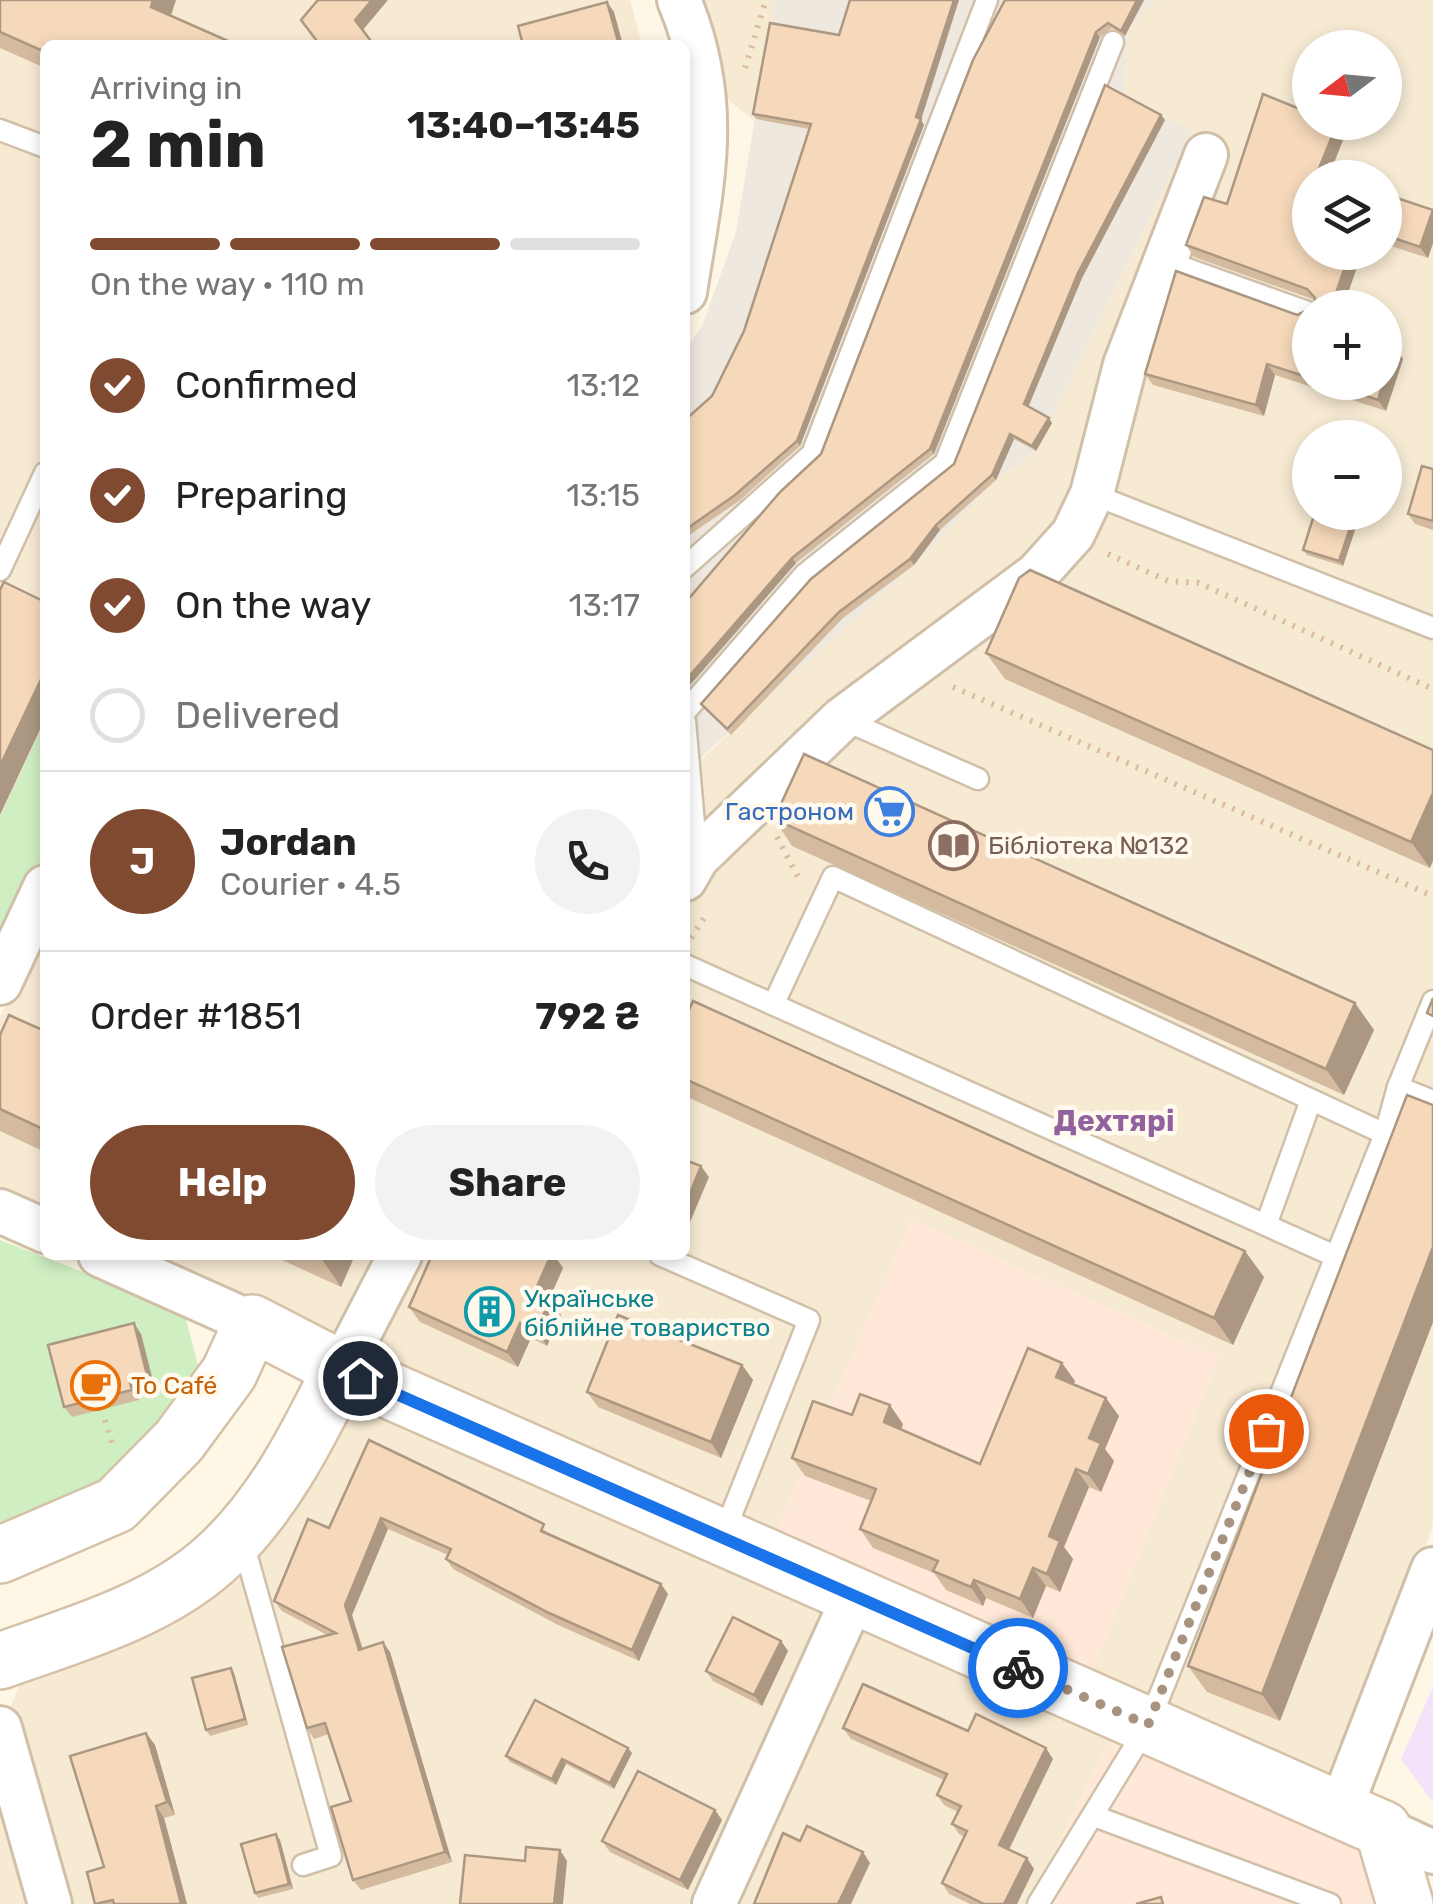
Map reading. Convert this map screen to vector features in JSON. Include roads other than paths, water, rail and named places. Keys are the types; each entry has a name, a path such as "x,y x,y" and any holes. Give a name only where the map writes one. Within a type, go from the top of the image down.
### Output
{"street":[{"path":"679,0 698,47 709,136 690,260"},
{"path":"691,869 842,719 1037,574 1073,534 1092,494 1125,365 1206,155"},
{"path":"0,982 12,930 40,893"},
{"path":"0,1211 40,1229"},
{"path":"111,1260 252,1322 341,1369 1433,1852"},
{"path":"0,1660 132,1612 212,1562 241,1533 277,1484 397,1260"},
{"path":"0,1555 116,1505 189,1428 229,1373 252,1322"},
{"path":"1405,1904 1361,1819 1433,1569"},
{"path":"714,1904 854,1596"},
{"path":"0,1728 50,1904"}],"lane":[{"path":"690,563 812,454 987,0"},
{"path":"690,706 805,574 945,463 1113,42"},
{"path":"0,130 40,145"},
{"path":"1165,261 1292,306"},
{"path":"0,570 40,484"},
{"path":"1092,494 1433,628"},
{"path":"842,719 978,779"},
{"path":"774,1003 833,877 1386,1134"},
{"path":"690,968 1337,1256"},
{"path":"1038,1904 1148,1725 1386,1134 1398,1087 1433,1001"},
{"path":"1398,1087 1433,1101"},
{"path":"1266,1224 1310,1100"},
{"path":"672,1260 810,1320 723,1537"},
{"path":"241,1533 331,1856 303,1865"},
{"path":"1094,1816 1330,1904"}],"place":[{"name":"Гастроном","path":"889,811"},
{"name":"Бібліотека №132","path":"953,845"},
{"name":"Українське біблійне товариство","path":"489,1312"},
{"name":"To Café","path":"96,1385"}],"district":[{"name":"Дехтярі","path":"1114,1121"}]}
